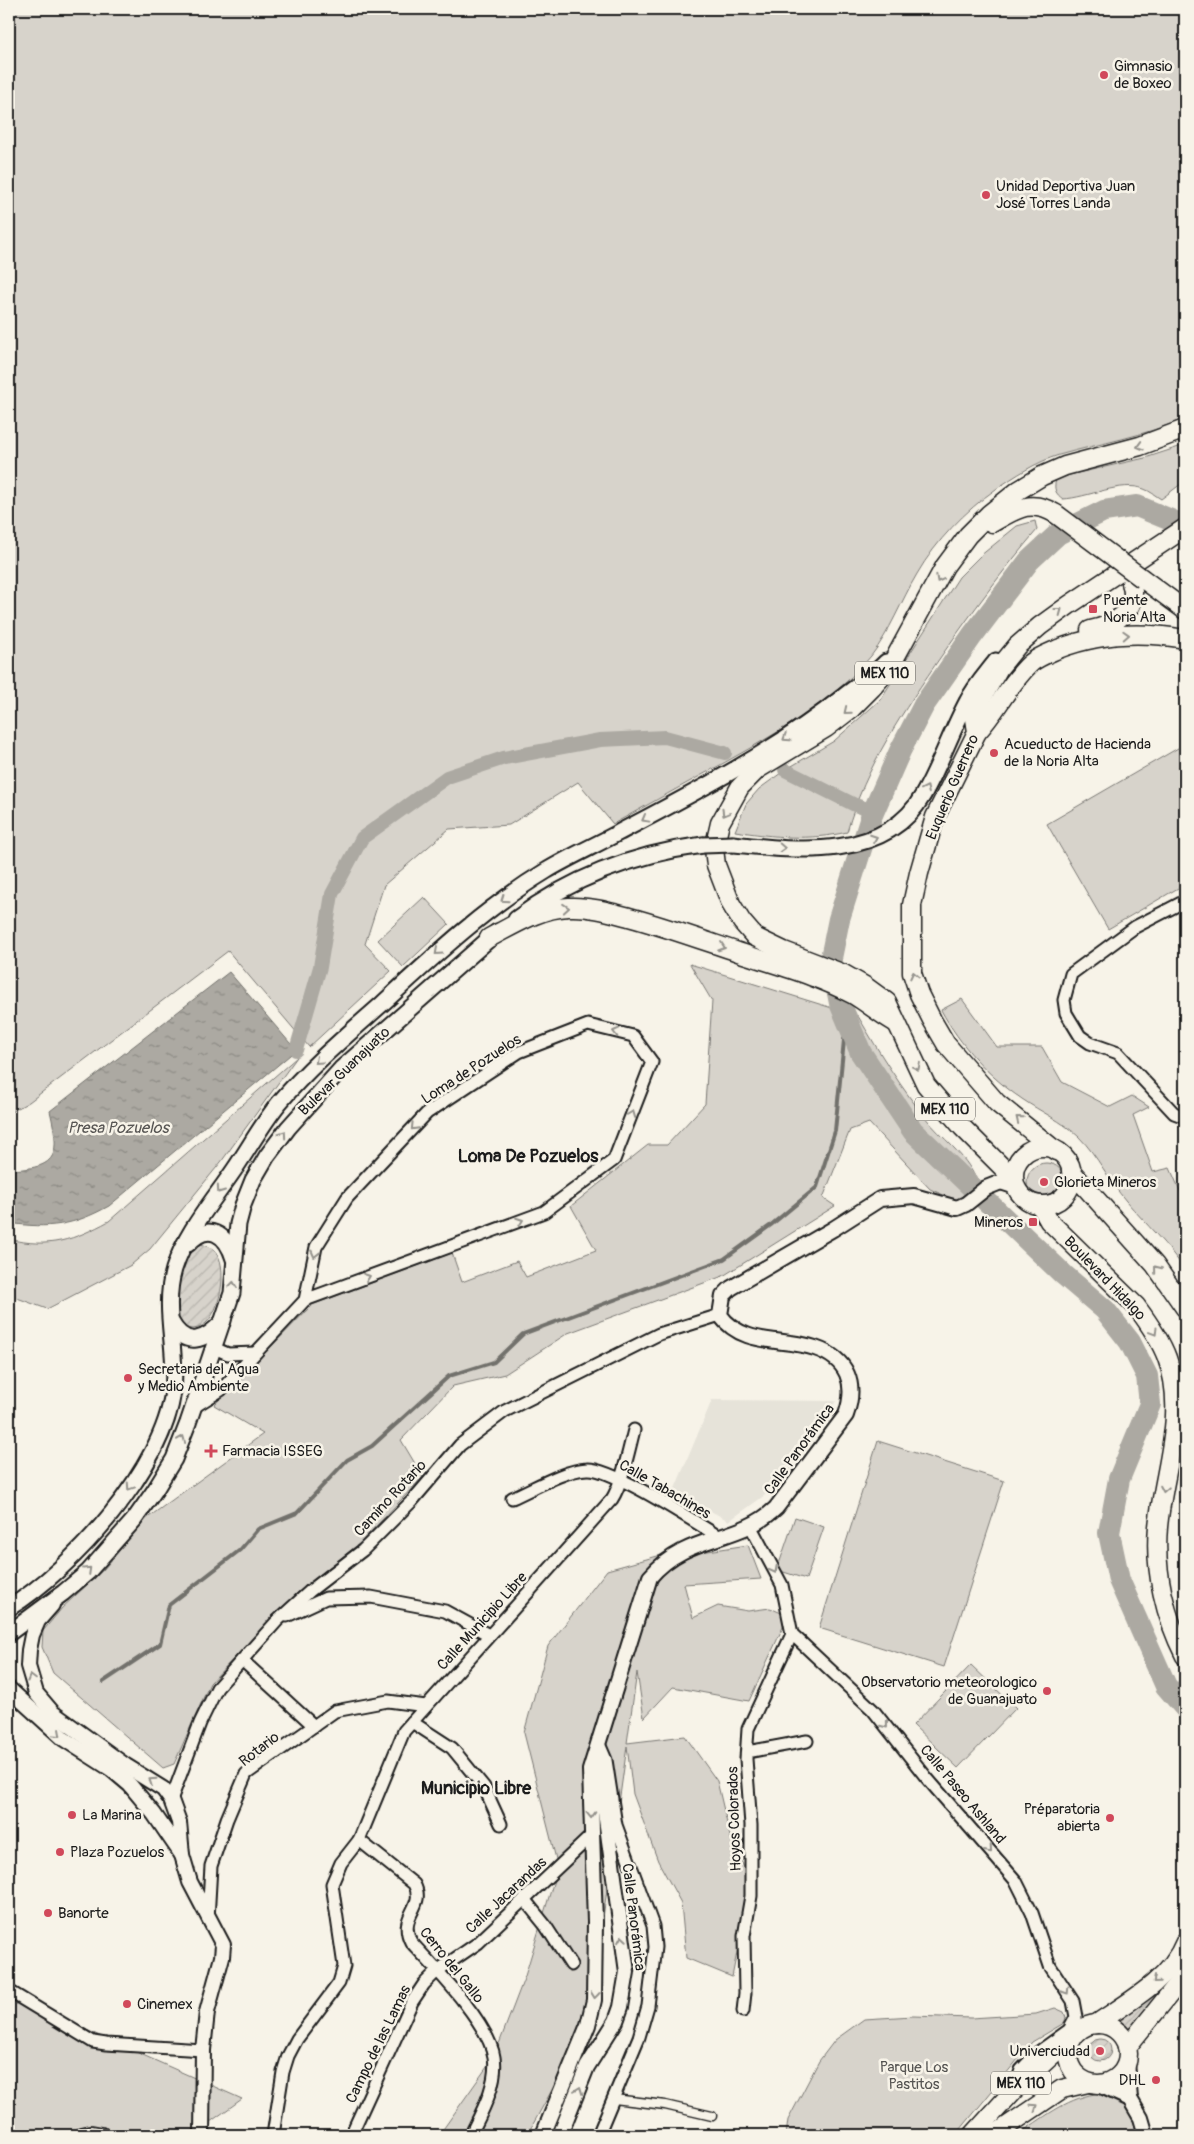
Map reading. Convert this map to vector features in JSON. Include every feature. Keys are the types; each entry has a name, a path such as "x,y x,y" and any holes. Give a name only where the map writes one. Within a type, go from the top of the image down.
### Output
{"main road":[{"name":"MEX 110","path":"1040,1205 1026,1199 1015,1183 944,1108 926,1085 887,1002 844,974 804,960 755,937 742,922 731,904 716,865 714,849 720,823 740,787 758,769 826,728 852,708 890,667 950,560 968,535 989,514 1019,490 1042,476 1064,466 1140,446 1185,429"},
{"path":"950,560 990,524 1013,511 1035,505 1044,506 1090,538 1137,581 1185,610"},
{"name":"Euquerio Guerrero","path":"1056,1151 997,1102 946,1044 919,994 912,973 912,905 918,873 935,817 977,732 974,712 999,668 1017,646 1069,604 1185,528"},
{"path":"1018,677 1024,658 1034,650 1066,635 1102,628 1123,616 1133,600 1137,581"},
{"name":"Bulevar Guanajuato","path":"9,1633 88,1572 114,1543 155,1490 174,1459 194,1407 232,1294 238,1224 253,1180 288,1128 342,1069 488,938 536,904 589,877 652,853 703,845 733,844 793,849 851,845 876,838 896,826 908,815 923,795 967,700 997,660 1040,626"},
{"path":"977,732 990,718 1000,699 1018,677 1033,662 1050,652 1074,643 1127,634 1159,635 1185,639"},
{"name":"Bulevar Guanajuato","path":"9,1608 62,1567 119,1503 146,1464 164,1425 172,1393 174,1365 170,1302 174,1269 190,1236 253,1138 279,1103 310,1069 474,920 546,871 754,759 802,728 884,665 904,641"},
{"path":"488,938 534,914 569,907 587,908 658,925 821,980 853,995 876,1012 896,1023"},
{"path":"1015,1183 1018,1162 1031,1151 1048,1148 1056,1151"},
{"name":"MEX 110","path":"1056,1151 1069,1162 1072,1171 1155,1265 1185,1308"},
{"path":"1040,1205 1055,1202 1067,1193 1072,1171"},
{"name":"Boulevard Hidalgo","path":"1040,1205 1049,1221 1136,1306 1148,1322 1167,1357 1172,1375 1176,1420 1158,1529 1158,1556 1164,1602 1184,1652"},
{"path":"184,1248 196,1236 211,1232 223,1238 228,1244 235,1263"},
{"path":"171,1322 176,1332 183,1336 198,1339 215,1330 224,1320"},
{"name":"MEX 110","path":"973,2135 1015,2089 1074,2036 1086,2027 1096,2024 1154,1983 1178,1957 1185,1942"},
{"name":"MEX 110","path":"994,2135 1062,2089 1107,2083 1116,2078 1122,2071 1127,2055 1185,1975"},
{"path":"1096,2024 1112,2028 1119,2033 1127,2055"},
{"name":"MEX 110","path":"1074,2036 1068,2053 1069,2063 1073,2071 1093,2084"}],"street":[{"path":"1185,901 1136,927 1072,974 1064,1000 1066,1013 1080,1036 1090,1043 1118,1053 1174,1113 1185,1117"},
{"name":"Loma de Pozuelos","path":"588,1025 633,1036 652,1062 614,1160 544,1212 305,1300 316,1247 347,1198 428,1113 519,1052 588,1025"},
{"path":"720,1315 723,1296 731,1288 833,1229 880,1199 914,1196 957,1208 966,1204 986,1188 1001,1182 1015,1183"},
{"path":"194,1407 221,1390 305,1300"},
{"name":"Calle Panorámica","path":"543,2135 584,2034 594,2000 595,1922 590,1770 650,1578 671,1556 718,1536 751,1527 766,1518 776,1508 846,1415 851,1402 852,1390 846,1371 827,1354 814,1348 750,1337 734,1330 720,1315"},
{"name":"Camino Rotario","path":"171,1800 200,1723 217,1688 277,1622 310,1590 363,1550 412,1501 460,1445 505,1411 659,1334 720,1315"},
{"path":"214,1348 228,1354 255,1353"},
{"name":"Calle Municipio Libre","path":"273,2135 283,2072 288,2056 297,2039 339,1983 344,1966 332,1884 341,1863 359,1840 404,1731 612,1499 618,1490 634,1430"},
{"name":"Calle Tabachines","path":"512,1498 587,1468 600,1470 620,1479 718,1536"},
{"path":"751,1527 782,1586 792,1634"},
{"path":"63,1593 38,1621 32,1635 28,1666 36,1693 53,1713 126,1766 153,1781 163,1789 171,1800 179,1822 182,1856 190,1882 223,1945 222,1957 207,2012 203,2050 202,2135"},
{"path":"277,1622 326,1598 371,1597 445,1611 489,1635"},
{"name":"Hoyos Colorados","path":"743,2011 745,1993 744,1936 751,1896 748,1729 792,1634"},
{"name":"Calle Paseo Ashland","path":"792,1634 873,1710 926,1777 1016,1881 1032,1913 1050,1966 1073,2002 1076,2017 1069,2030 1037,2053 1021,2070 1015,2089"},
{"path":"242,1660 314,1726"},
{"path":"9,1689 64,1739 111,1769 130,1785 154,1814 182,1856"},
{"name":"Rotario","path":"208,1918 212,1866 246,1774 335,1711 388,1701 426,1706"},
{"path":"412,1722 452,1748 484,1786 501,1824"},
{"path":"747,1752 807,1741"},
{"path":"597,1745 606,1760 616,1825 653,1926 655,1947 648,2006 639,2037 598,2135"},
{"name":"Calle Panorámica","path":"560,2135 587,2067 616,2021 621,2007 627,1972 597,1745"},
{"name":"Calle Jacarandas","path":"438,1971 478,1943 592,1835"},
{"name":"Cerro del Gallo","path":"359,1840 414,1884 418,1891 406,1926 407,1934 411,1942 438,1971 483,2028 494,2056 494,2070 488,2095 473,2130"},
{"path":"524,1899 545,1925 571,1965"},
{"name":"Campo de las Lamas","path":"351,2135 412,2002 424,1984 438,1971"},
{"path":"9,1991 94,2042 203,2050"},
{"path":"1127,2055 1130,2099 1141,2118 1146,2135"},
{"path":"1093,2084 1130,2099"},
{"path":"614,2099 665,2105 712,2116"},
{"path":"82,2135 90,2133 102,2135"}],"shaded area":[{"path":"712,1400 836,1401 783,1482 729,1521 674,1491"}],"green space":[{"path":"9,9 1185,9 1185,418 1139,434 1042,461 996,489 973,507 942,538 917,574 878,647 855,673 838,689 801,717 722,764 613,824 578,782 509,825 449,829 384,885 365,944 391,971 309,1047 228,951 29,1102 9,1113"},
{"path":"1185,445 1185,481 1161,499 1146,490 1135,487 1115,488 1063,499 1056,491 1056,480 1069,475 1145,458"},
{"path":"1035,521 1037,530 965,623 900,718 864,785 847,832 833,835 791,837 735,831 746,804 759,789 785,770 834,741 880,700 959,577 980,556 1017,526"},
{"path":"1185,744 1185,884 1108,929 1047,824"},
{"path":"424,897 449,924 403,967 378,940"},
{"path":"690,964 858,1016 909,1097 929,1122 963,1157 977,1182 957,1201 930,1189 869,1123 850,1130 823,1198 835,1206 723,1276 568,1333 505,1374 453,1386 401,1440 423,1477 360,1543 297,1593 210,1683 174,1764 163,1768 53,1673 42,1647 43,1631 62,1608 103,1570 146,1519 263,1434 214,1405 312,1305 452,1253 462,1282 517,1261 526,1277 596,1250 571,1206 648,1145 667,1145 705,1104 712,1001"},
{"path":"962,999 997,1047 1042,1047 1062,1082 1110,1107 1132,1096 1149,1107 1133,1115 1153,1172 1170,1168 1185,1202 1185,1270 1164,1243 1126,1201 1092,1152 1079,1137 1066,1126 1029,1104 998,1081 966,1048 941,1010"},
{"path":"297,1057 221,1162 150,1249 131,1265 47,1309 9,1295 9,1239 37,1243 61,1241 73,1238 109,1221"},
{"path":"1046,1163 1060,1168 1065,1182 1060,1196 1046,1201 1032,1196 1027,1182 1032,1168"},
{"path":"201,1244 208,1246 216,1252 222,1273 222,1285 215,1309 209,1319 202,1326 193,1329 184,1326 179,1319 176,1308 177,1281 188,1251"},
{"path":"878,1441 1004,1481 944,1667 819,1628"},
{"path":"795,1517 824,1527 806,1579 777,1570"},
{"path":"748,1545 761,1579 684,1584 693,1618 718,1606 748,1611 770,1608 788,1616 749,1701 673,1687 644,1718 637,1672 627,1743 685,1736 717,1781 730,1836 751,1883 732,1977 686,1958 681,1903 658,1861 633,1794 627,1746 588,2025 527,2135 439,2135 494,2057 525,1976 558,1867 524,1733 548,1646 607,1570 690,1547 681,1555","holes":["666,1566 647,1603 650,1578"]},
{"path":"971,1665 1016,1708 958,1768 913,1725"},
{"path":"1168,1977 1171,1978 1126,2035 1116,2025"},
{"path":"9,1997 242,2099 192,2135 9,2135"},
{"name":"Parque Los Pastitos","path":"1055,2008 1064,2012 1066,2018 1064,2023 1032,2042 956,2135 786,2135 788,2120 819,2061 835,2040 864,2019 913,2016 971,2018 1036,2014"},
{"path":"1100,2039 1108,2042 1111,2050 1108,2058 1100,2061 1092,2058 1089,2050 1092,2042"},
{"path":"1095,2094 1113,2097 1126,2105 1135,2118 1141,2135 1017,2135 1064,2105"}],"water":[{"name":"Presa Pozuelos","path":"229,972 296,1050 109,1206 72,1222 49,1226 9,1223 9,1170 37,1166 46,1163 52,1157 55,1149 55,1139 50,1111"}],"waterway":[{"path":"1185,526 1137,506 1104,511 1058,534 1029,561 972,636 924,705 900,751 871,817 839,919 831,958 840,1003 861,1053 913,1131 1064,1275 1105,1310 1130,1342 1147,1376 1150,1404 1119,1479 1109,1533 1119,1580 1166,1686 1185,1708"},
{"path":"296,1050 320,967 332,894 362,838 447,777 504,758 600,740 665,737 725,753"},
{"path":"785,770 855,805 873,811"},
{"path":"103,1682 160,1644 169,1605 240,1550 258,1529 297,1513 347,1460 372,1446 449,1376 494,1362 523,1334 724,1259 771,1225 817,1187 835,1131 846,1020"}],"place":[{"name":"Gimnasio de Boxeo","path":"1104,75"},
{"name":"Unidad Deportiva Juan José Torres Landa","path":"986,195"},
{"name":"Puente Noria Alta","path":"1093,609"},
{"name":"Acueducto de Hacienda de la Noria Alta","path":"994,753"},
{"name":"Glorieta Mineros","path":"1044,1182"},
{"name":"Mineros","path":"1033,1222"},
{"name":"Secretaria del Agua y Medio Ambiente","path":"128,1378"},
{"name":"Farmacia ISSEG","path":"211,1451"},
{"name":"Observatorio meteorologico de Guanajuato","path":"1047,1691"},
{"name":"La Marina","path":"72,1815"},
{"name":"Préparatoria abierta","path":"1110,1818"},
{"name":"Plaza Pozuelos","path":"60,1852"},
{"name":"Banorte","path":"48,1913"},
{"name":"Cinemex","path":"127,2004"},
{"name":"Univerciudad","path":"1100,2051"},
{"name":"DHL","path":"1156,2080"}],"district":[{"name":"Loma De Pozuelos","path":"528,1156"},
{"name":"Municipio Libre","path":"476,1788"}]}
